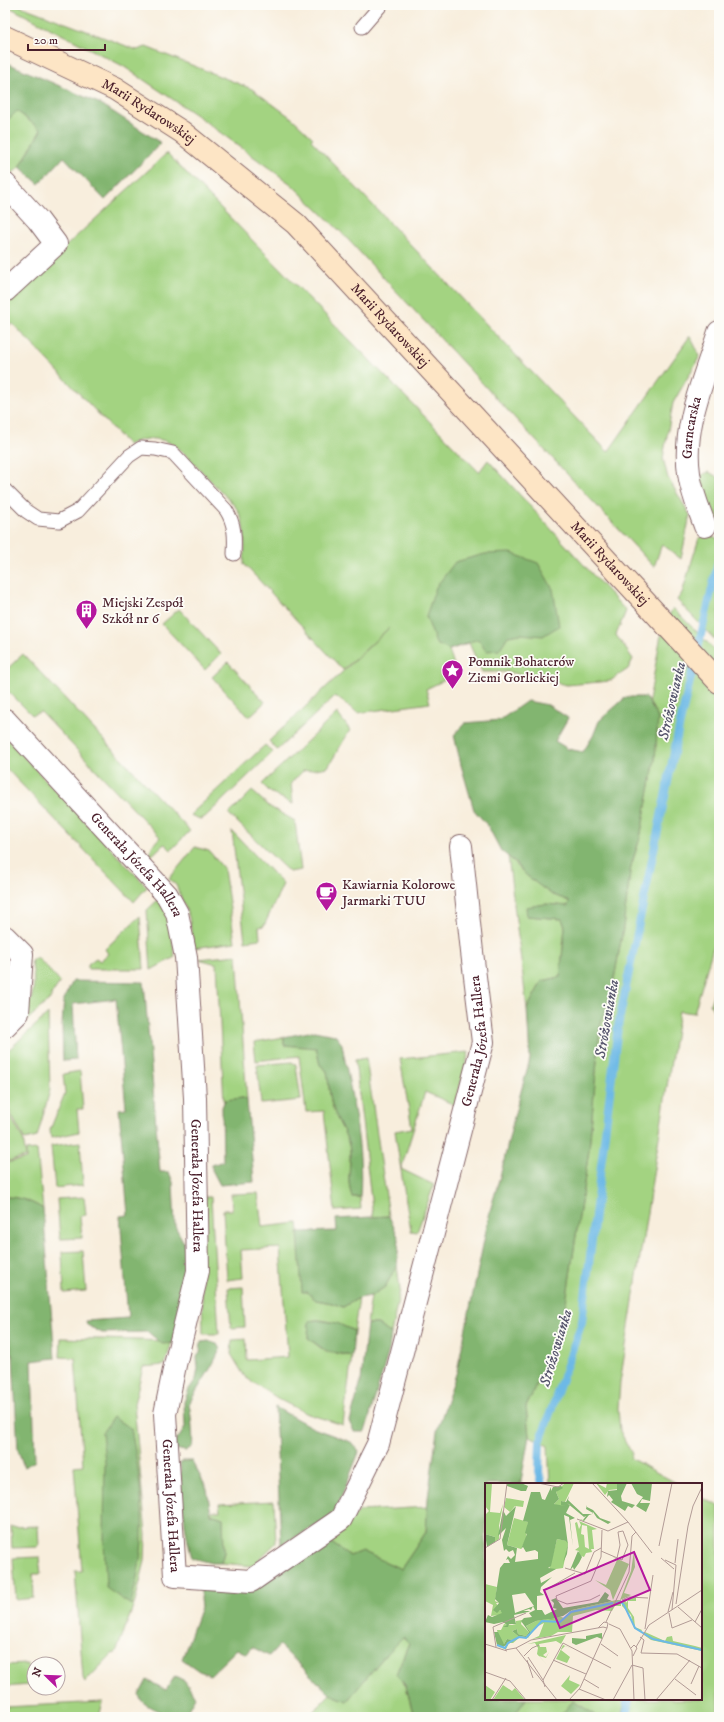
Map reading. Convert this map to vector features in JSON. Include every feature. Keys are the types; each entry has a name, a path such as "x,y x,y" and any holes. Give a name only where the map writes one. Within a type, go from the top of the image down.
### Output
{"street":[{"name":"Marii Rydarowskiej","path":"5,37 115,89 182,132 296,224 648,603 719,682"},
{"path":"5,184 38,220 57,246 5,291"},
{"name":"Garncarska","path":"704,526 689,474 687,441 695,406 719,332"},
{"name":"Generała Józefa Hallera","path":"5,720 167,895 177,913 186,957 195,1098 198,1271 175,1365 165,1414 176,1576 251,1581 341,1519 378,1444 483,1042 461,846"},
{"path":"5,936 22,954 18,1013 5,1026"}],"lane":[{"path":"362,27 381,5"},
{"path":"5,490 26,511 38,519 59,521 78,510 129,456 141,448 155,449 172,453 226,510 232,520 235,538 234,554"}],"green space":[{"path":"5,5 18,5 137,50 146,47 252,89 293,119 313,138 311,140 608,452 690,336 700,356 673,403 663,458 668,478 690,515 681,559 662,544 654,567 340,231 291,184 199,117 123,66"},
{"path":"5,62 101,104 161,143 105,200 64,157 39,184 20,167 41,130 17,111 5,123"},
{"path":"17,111 41,130 20,167 5,179 5,123"},
{"path":"167,153 479,472 488,460 626,611 616,635 633,659 628,669 610,681 567,685 508,672 482,672 469,643 449,650 457,674 426,689 430,703 358,713 335,696 277,750 269,741 389,628 343,670 244,564 244,534 242,520 239,513 235,506 183,452 170,443 157,439 142,440 128,445 12,323 5,329 5,302"},
{"path":"709,472 719,478 719,526 711,524 694,478"},
{"path":"709,535 719,539 719,644 677,600 682,593 699,538"},
{"path":"511,553 538,563 553,589 559,626 543,636 521,634 508,636 499,650 486,651 478,639 449,650 436,644 426,616 436,587 455,562 485,554"},
{"path":"673,608 719,654 719,927 694,1013 679,1011 620,1383 618,1409 620,1431 632,1454 630,1458 676,1483 550,1483 548,1446 529,1436 526,1407 551,1354 563,1322 589,1150 600,1027 612,990 622,935 631,866 640,838 655,759 658,718 649,701 662,629"},
{"path":"179,609 221,654 205,670 162,624"},
{"path":"23,654 190,831 171,850 165,844 149,858 152,846 160,837 41,712 32,715 5,688 5,671"},
{"path":"228,662 265,702 249,717 212,677"},
{"path":"626,697 646,697 658,718 655,759 640,838 631,866 622,935 612,990 600,1027 589,1150 563,1322 551,1354 526,1407 529,1436 521,1483 485,1483 485,1700 525,1700 513,1717 414,1717 406,1686 396,1674 409,1643 403,1637 387,1653 347,1701 330,1694 279,1645 269,1656 252,1647 247,1654 237,1649 210,1675 199,1671 182,1659 201,1607 200,1598 202,1586 256,1588 327,1540 350,1556 362,1551 401,1569 426,1532 428,1498 437,1431 457,1371 490,1211 530,1059 527,1009 542,981 560,977 565,927 562,919 527,916 526,907 545,904 568,906 569,901 551,894 540,886 501,851 488,826 474,810 454,735 465,723 500,720 527,701 548,705 568,718 555,741 568,749 583,752 593,736 599,721"},
{"path":"337,713 350,730 328,767 303,771 291,783 293,804 270,792 262,784"},
{"path":"5,737 147,887 134,902 5,767"},
{"path":"265,745 273,752 205,817 200,819 190,815"},
{"path":"252,791 270,807 295,821 301,870 289,872 229,814"},
{"path":"232,831 283,884 264,926 259,927 260,939 245,941"},
{"path":"195,847 209,851 224,869 235,942 194,948 189,917 176,885 169,879"},
{"path":"508,856 526,875 551,894 569,901 568,906 545,904 527,916 562,919 565,927 560,977 542,981 527,1009"},
{"path":"160,898 169,919 175,957 151,970 147,910"},
{"path":"140,916 144,969 88,969 88,964 96,958 100,961 108,954 105,949"},
{"path":"237,955 247,1100 243,1098 225,1100 224,1104 217,964 199,959"},
{"path":"37,957 60,982 50,999 24,1023 21,1021 31,999 34,985 31,961"},
{"path":"719,978 719,1013 714,1012 710,1004"},
{"path":"73,981 144,982 160,1172 169,1172 173,1182 175,1226 183,1241 193,1274 177,1343 162,1344 148,1332 102,1333 87,1325 86,1321 128,1318 120,1216 128,1215 119,1109 126,1108 116,999 73,1004 76,1060 63,1061 62,1025 64,998"},
{"path":"48,1014 50,1090 37,1137 25,1140 5,1103 5,1053"},
{"path":"314,1031 335,1035 342,1044 356,1120 361,1178 360,1197 352,1197 349,1184 349,1146 333,1108 327,1071 320,1065 316,1048 284,1045 284,1037"},
{"path":"284,1037 284,1045 316,1047 320,1065 327,1071 333,1108 345,1135 350,1151 350,1190 352,1197 360,1197 361,1209 335,1211 324,1111 306,1112 299,1056 256,1061 254,1042"},
{"path":"469,1052 455,1105 425,1092 401,1169 395,1131 412,1128 400,1059"},
{"path":"366,1058 389,1216 373,1217 355,1060"},
{"path":"292,1062 296,1065 301,1100 261,1104 257,1065"},
{"path":"80,1071 83,1109 77,1109 79,1132 51,1138 50,1130 65,1093 63,1074"},
{"path":"243,1098 247,1100 254,1182 220,1185 212,1170 212,1165 223,1161 222,1107 225,1100"},
{"path":"5,1107 23,1139 26,1157 5,1162"},
{"path":"80,1142 83,1185 55,1188 51,1146"},
{"path":"37,1150 43,1209 25,1200 5,1197 5,1163 26,1159 26,1151"},
{"path":"401,1169 434,1185 417,1232 411,1231"},
{"path":"258,1193 262,1227 298,1223 307,1292 316,1300 343,1307 359,1298 354,1331 338,1324 326,1321 309,1321 308,1338 326,1352 352,1356 343,1425 308,1414 282,1401 245,1377 231,1354 232,1340 246,1339 247,1360 288,1357 280,1248 241,1250 243,1278 227,1280 223,1210 232,1210 231,1194"},
{"path":"5,1197 25,1200 43,1209 55,1358 32,1361 35,1461 24,1467 18,1450 13,1358 7,1327 5,1303"},
{"path":"84,1197 86,1215 80,1216 82,1238 60,1239 57,1199"},
{"path":"200,1197 211,1197 219,1334 203,1334"},
{"path":"389,1216 399,1239 397,1265 385,1287 371,1296 359,1298 343,1307 316,1300 307,1292 302,1292 298,1232 337,1231 336,1219"},
{"path":"83,1251 86,1291 64,1293 62,1252"},
{"path":"397,1265 400,1290 391,1334 378,1324 367,1324 371,1296 385,1287"},
{"path":"243,1287 245,1327 231,1328 228,1288"},
{"path":"317,1320 337,1323 354,1331 352,1356 326,1351 308,1338 309,1321"},
{"path":"367,1324 378,1324 391,1334 389,1350 365,1432 354,1432 350,1421 361,1381"},
{"path":"61,1338 172,1341 165,1365 143,1367 134,1404 146,1535 145,1561 135,1602 116,1653 112,1654 85,1682 83,1678 75,1571 82,1571 74,1466 83,1465 75,1358 60,1357"},
{"path":"209,1341 217,1344 220,1349 189,1404 193,1439 192,1447 185,1451 175,1449 174,1441 180,1436 185,1427 184,1402 189,1389 196,1379 198,1369 197,1357 200,1352 201,1342"},
{"path":"275,1407 313,1428 351,1442 359,1452 334,1516 281,1545"},
{"path":"113,1417 131,1429 137,1460 141,1494 142,1545 131,1605 106,1588 104,1539 105,1462 102,1433"},
{"path":"183,1461 192,1461 207,1489 211,1514 223,1518 224,1552 221,1563 211,1563 192,1558 183,1511 180,1463"},
{"path":"702,1498 719,1506 719,1717 629,1717 633,1700 702,1700"},
{"path":"274,1501 276,1543 252,1566 221,1563 224,1552 223,1518 211,1514 211,1511 220,1511 219,1504"},
{"path":"428,1507 426,1532 401,1569 362,1551 350,1556 327,1540 360,1511"},
{"path":"38,1526 39,1547 12,1548 11,1527"},
{"path":"39,1557 41,1574 33,1574 34,1598 16,1600 13,1558"},
{"path":"403,1637 409,1643 396,1674 406,1686 414,1717 308,1717 330,1694 347,1701 387,1653"},
{"path":"26,1664 26,1685 5,1687 5,1665"},
{"path":"175,1676 185,1681 195,1697 185,1713 179,1717 165,1714 148,1706 141,1700 139,1695 147,1680 166,1690"},
{"path":"525,1700 626,1700 621,1717 513,1717"},
{"path":"573,1701 596,1715 595,1717 559,1717"},
{"path":"103,1702 99,1717 5,1717 5,1707"}],"waterway":[{"name":"Stróżowianka","path":"542,1483 539,1472 540,1442 582,1322 618,1026 680,723 719,559"},
{"name":"Stróżowianka","path":"626,1717 629,1700"}],"place":[{"name":"Miejski Zespół Szkół nr 6","path":"87,630"},
{"name":"Pomnik Bohaterów Ziemi Gorlickiej","path":"453,690"},
{"name":"Kawiarnia Kolorowe Jarmarki TUU","path":"326,912"}]}
